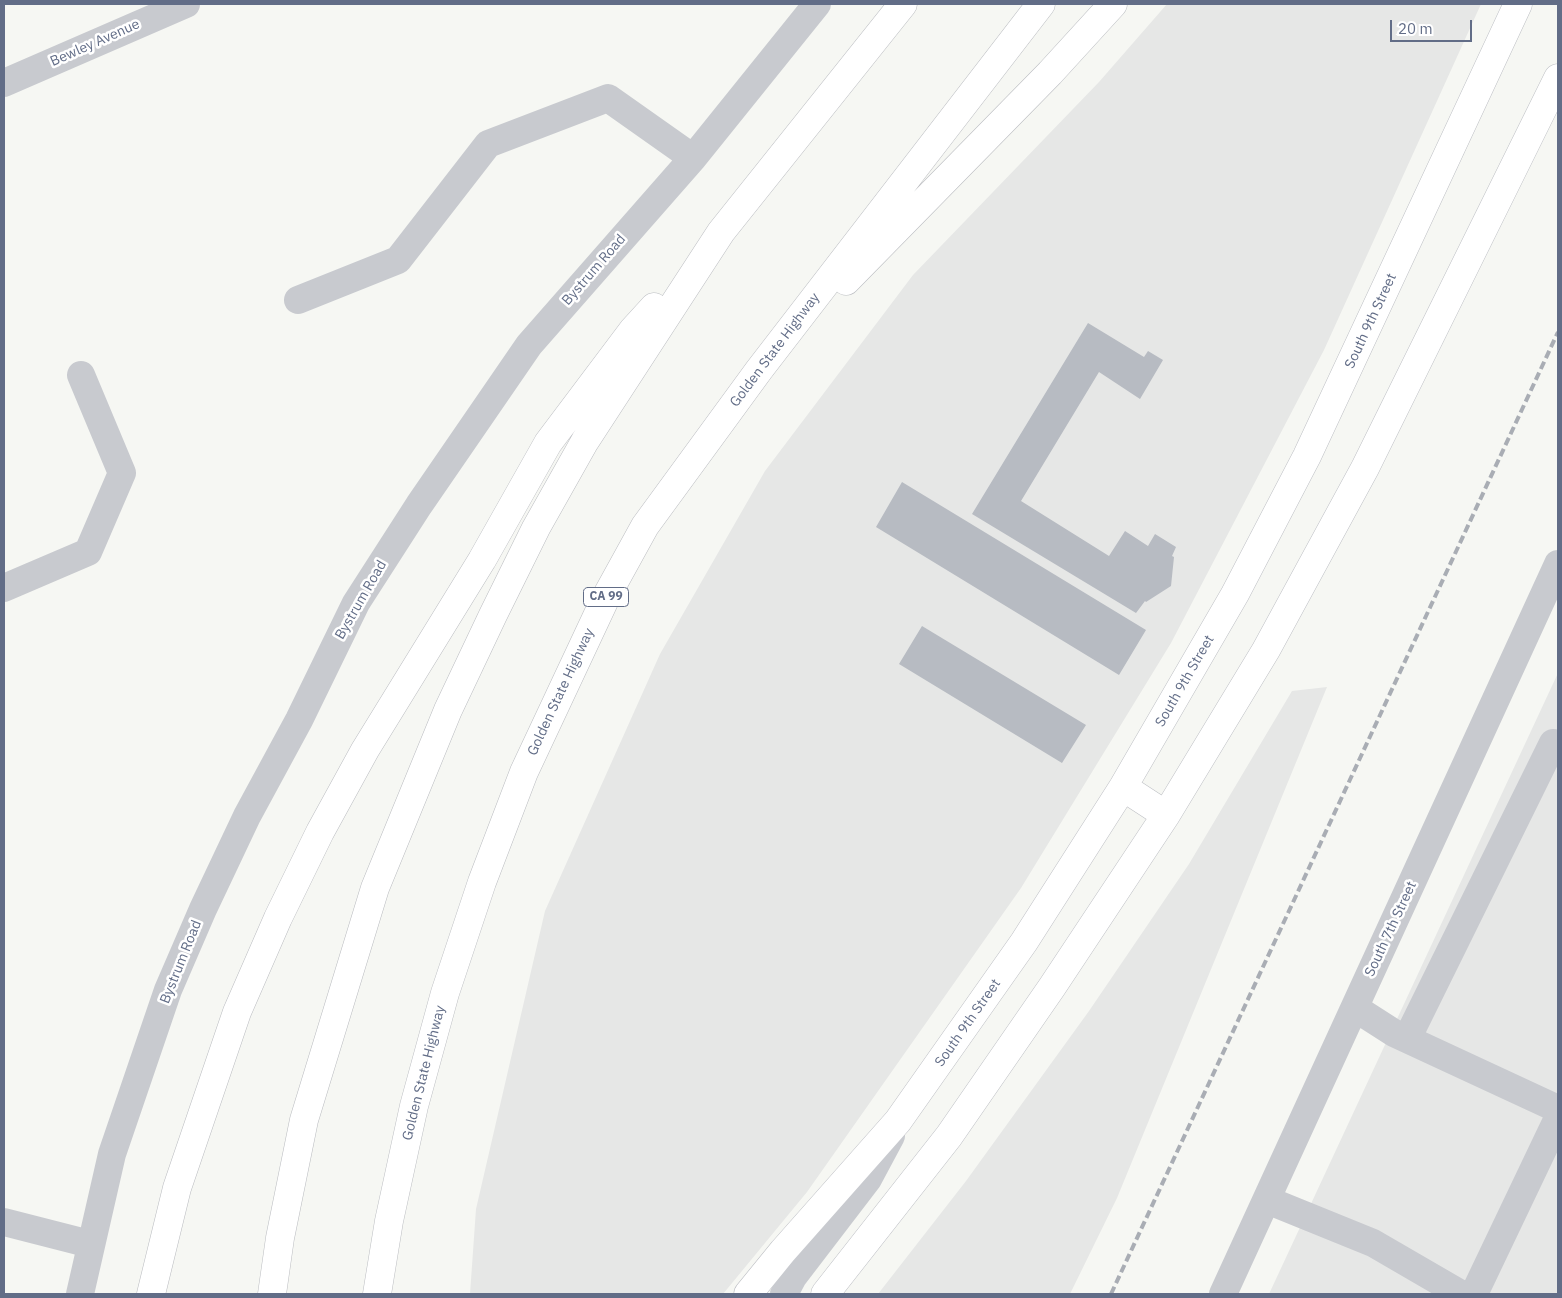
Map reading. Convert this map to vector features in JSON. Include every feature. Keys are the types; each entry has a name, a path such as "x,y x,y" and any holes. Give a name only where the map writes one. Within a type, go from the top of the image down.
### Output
{"main road":[{"path":"151,1294 177,1188 237,1012 278,918 320,832 365,750 482,560 548,443 633,330 721,232 903,4"},
{"name":"Golden State Highway","path":"378,1294 389,1221 414,1106 445,993 482,882 524,772 577,656 645,526 759,370 1041,4"},
{"path":"759,370 1050,73 1113,4"},
{"name":"South 9th Street","path":"748,1294 783,1251 898,1121 1024,942 1123,787 1235,594 1308,456 1518,4"},
{"path":"825,1294 949,1136 1052,987 1166,816 1266,650 1365,468 1558,78"},
{"path":"272,1294 280,1238 304,1120 375,888 408,806 456,693 536,528 584,441 721,232"},
{"path":"1123,787 1166,816"}],"street":[{"name":"Bewley Avenue","path":"4,84 151,11 186,4"},
{"name":"Bystrum Road","path":"80,1294 112,1154 168,990 203,909 247,816 299,720 356,603 419,505 528,345 693,158 817,4"},
{"path":"298,300 398,260 488,144 608,98 693,158"},
{"path":"4,588 88,552 122,473 81,375"},
{"name":"South 7th Street","path":"1223,1294 1555,580"},
{"path":"1407,1039 1553,743 1558,752"},
{"path":"1355,1008 1407,1039 1558,1109"},
{"path":"1474,1294 1558,1118"},
{"path":"784,1294 793,1277 868,1179 898,1121"},
{"path":"1267,1200 1374,1243 1460,1294"},
{"path":"4,1222 90,1244"}],"shaded area":[{"path":"1167,4 1481,4 1324,350 1171,643 1021,888 807,1192 723,1294 470,1294 476,1209 545,911 660,654 765,471 913,275 1099,82"},
{"path":"1558,673 1558,1294 1269,1294"},
{"path":"1327,687 1117,1198 1070,1294 878,1294 966,1181 1089,1011 1189,864 1292,691"}],"building":[{"path":"1088,323 1144,357 1148,351 1163,360 1140,399 1099,372 1021,501 1109,556 1125,531 1148,546 1155,534 1176,547 1172,556 1174,557 1171,586 1145,601 1136,613 972,514"},
{"path":"902,482 1146,630 1119,675 876,527"},
{"path":"922,626 1086,725 1062,763 899,664"}],"railway":[{"path":"1111,1294 1558,332"}]}
